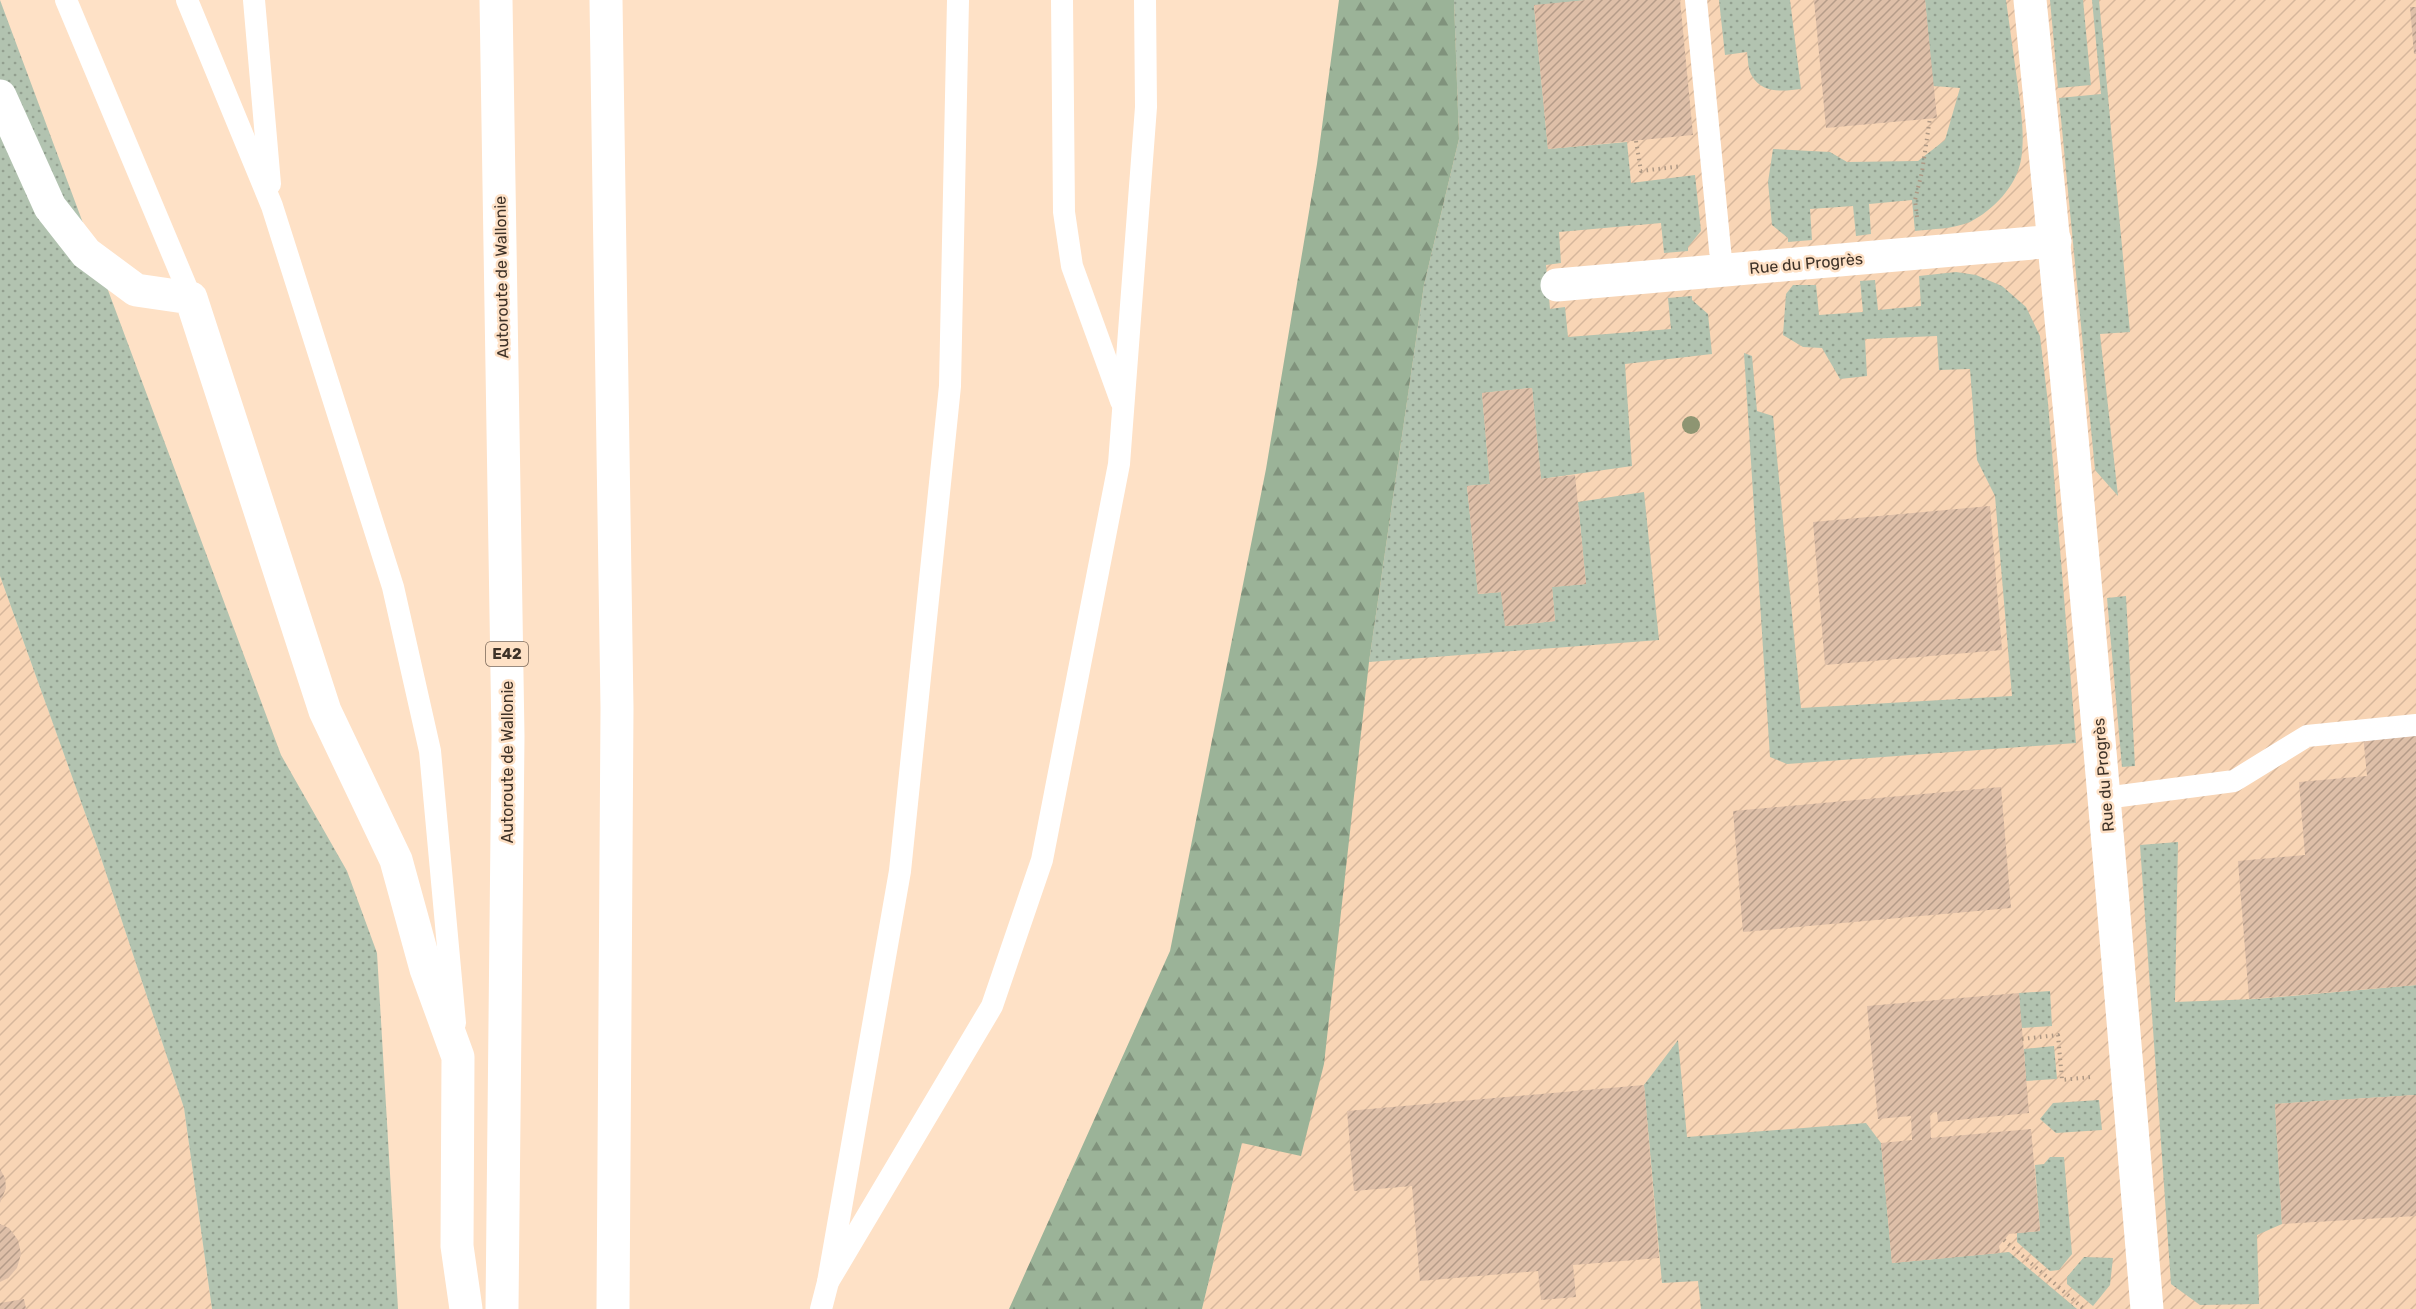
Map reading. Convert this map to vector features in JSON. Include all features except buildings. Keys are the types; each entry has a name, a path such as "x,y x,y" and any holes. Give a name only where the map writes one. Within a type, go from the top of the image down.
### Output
{"main road":[{"name":"Autoroute de Wallonie","path":"496,0 508,736 502,1309"},
{"path":"606,0 617,708 613,1309"},
{"name":"Rue du Progrès","path":"2030,0 2055,241 2105,798 2147,1309"},
{"path":"0,96 50,207 86,252 136,290 192,298 325,711 396,860 426,969 458,1057 457,1246 466,1309"},
{"name":"Rue du Progrès","path":"1557,285 2055,241"}],"lane":[{"path":"66,0 192,298"},
{"path":"187,0 272,206 393,587 430,751 458,1057"},
{"path":"254,0 272,206"},
{"path":"820,1309 828,1282 900,872 950,386 958,0"},
{"path":"1062,0 1064,212 1072,266 1124,408"},
{"path":"828,1282 992,1006 1039,871 1119,464 1146,107 1145,0"},
{"path":"1696,0 1722,270"},
{"path":"2105,798 2234,781 2307,736 2416,725"}],"path":[{"path":"1920,254 1915,200 1922,172 1930,118"},
{"path":"2022,1039 2058,1035 2062,1080 2094,1077"},
{"path":"2004,1240 2084,1309"}],"shaded area":[{"path":"1454,0 2416,0 2416,1309 1202,1309 1242,1143 1369,662 1424,285 1459,139"},
{"path":"0,576 98,849 184,1108 212,1309 0,1309"}],"green space":[{"path":"0,0 281,755 347,871 377,953 398,1309 212,1309 184,1108 98,849 0,576"},
{"path":"1339,0 1454,0 1459,139 1424,285 1369,662 1324,1064 1301,1156 1242,1143 1202,1309 1009,1309 1170,951 1266,469 1317,164"},
{"path":"1454,0 1587,0 1534,6 1548,149 1627,142 1631,183 1695,175 1701,231 1688,247 1688,251 1664,253 1661,223 1559,232 1561,263 1546,265 1550,309 1565,307 1568,337 1671,329 1668,298 1692,296 1692,300 1708,314 1712,354 1625,364 1632,466 1541,479 1532,388 1482,393 1490,484 1467,486 1478,594 1501,592 1506,626 1555,621 1552,587 1586,584 1578,502 1644,492 1659,640 1369,662 1424,285 1459,139"},
{"path":"1719,0 1790,0 1801,89 1767,89 1756,82 1751,74 1747,52 1725,55"},
{"path":"1925,0 2006,0 2023,132 2021,160 2009,188 1987,211 1970,222 1915,231 1912,200 1869,204 1871,234 1856,236 1853,206 1810,209 1812,240 1788,242 1788,238 1772,225 1768,182 1773,149 1830,152 1847,162 1918,161 1945,140 1960,88 1933,86"},
{"path":"2050,0 2083,0 2091,85 2058,88"},
{"path":"2092,0 2099,0 2130,332 2100,334 2118,496 2095,470 2059,98 2101,94"},
{"path":"1956,272 1976,275 2002,286 2026,307 2040,336 2048,403 2076,743 1787,764 1770,757 1744,353 1752,356 1757,411 1773,416 1801,708 2012,696 1995,496 1977,460 1970,369 1939,370 1937,336 1865,339 1867,376 1840,379 1822,348 1803,347 1783,335 1786,294 1793,285 1816,285 1819,315 1863,312 1860,281 1875,280 1878,310 1921,306 1919,276"},
{"path":"2126,596 2135,766 2122,767 2107,598"},
{"path":"2178,842 2175,1002 2256,999 2416,985 2416,1095 2275,1104 2282,1224 2257,1235 2259,1304 2200,1305 2171,1284 2140,845"},
{"path":"2050,991 2052,1026 2021,1028 2019,993"},
{"path":"1678,1040 1687,1137 1866,1123 1881,1143 1892,1263 2009,1252 2077,1309 1701,1309 1698,1281 1662,1283 1644,1085"},
{"path":"2054,1046 2057,1079 2026,1081 2024,1049"},
{"path":"2099,1100 2102,1130 2056,1133 2040,1119 2053,1103"},
{"path":"2050,1157 2064,1157 2072,1254 2059,1270 2050,1271 2017,1242 2017,1233 2040,1231 2035,1165 2044,1164"},
{"path":"2084,1257 2113,1258 2110,1285 2093,1306 2067,1284 2067,1277"}]}
